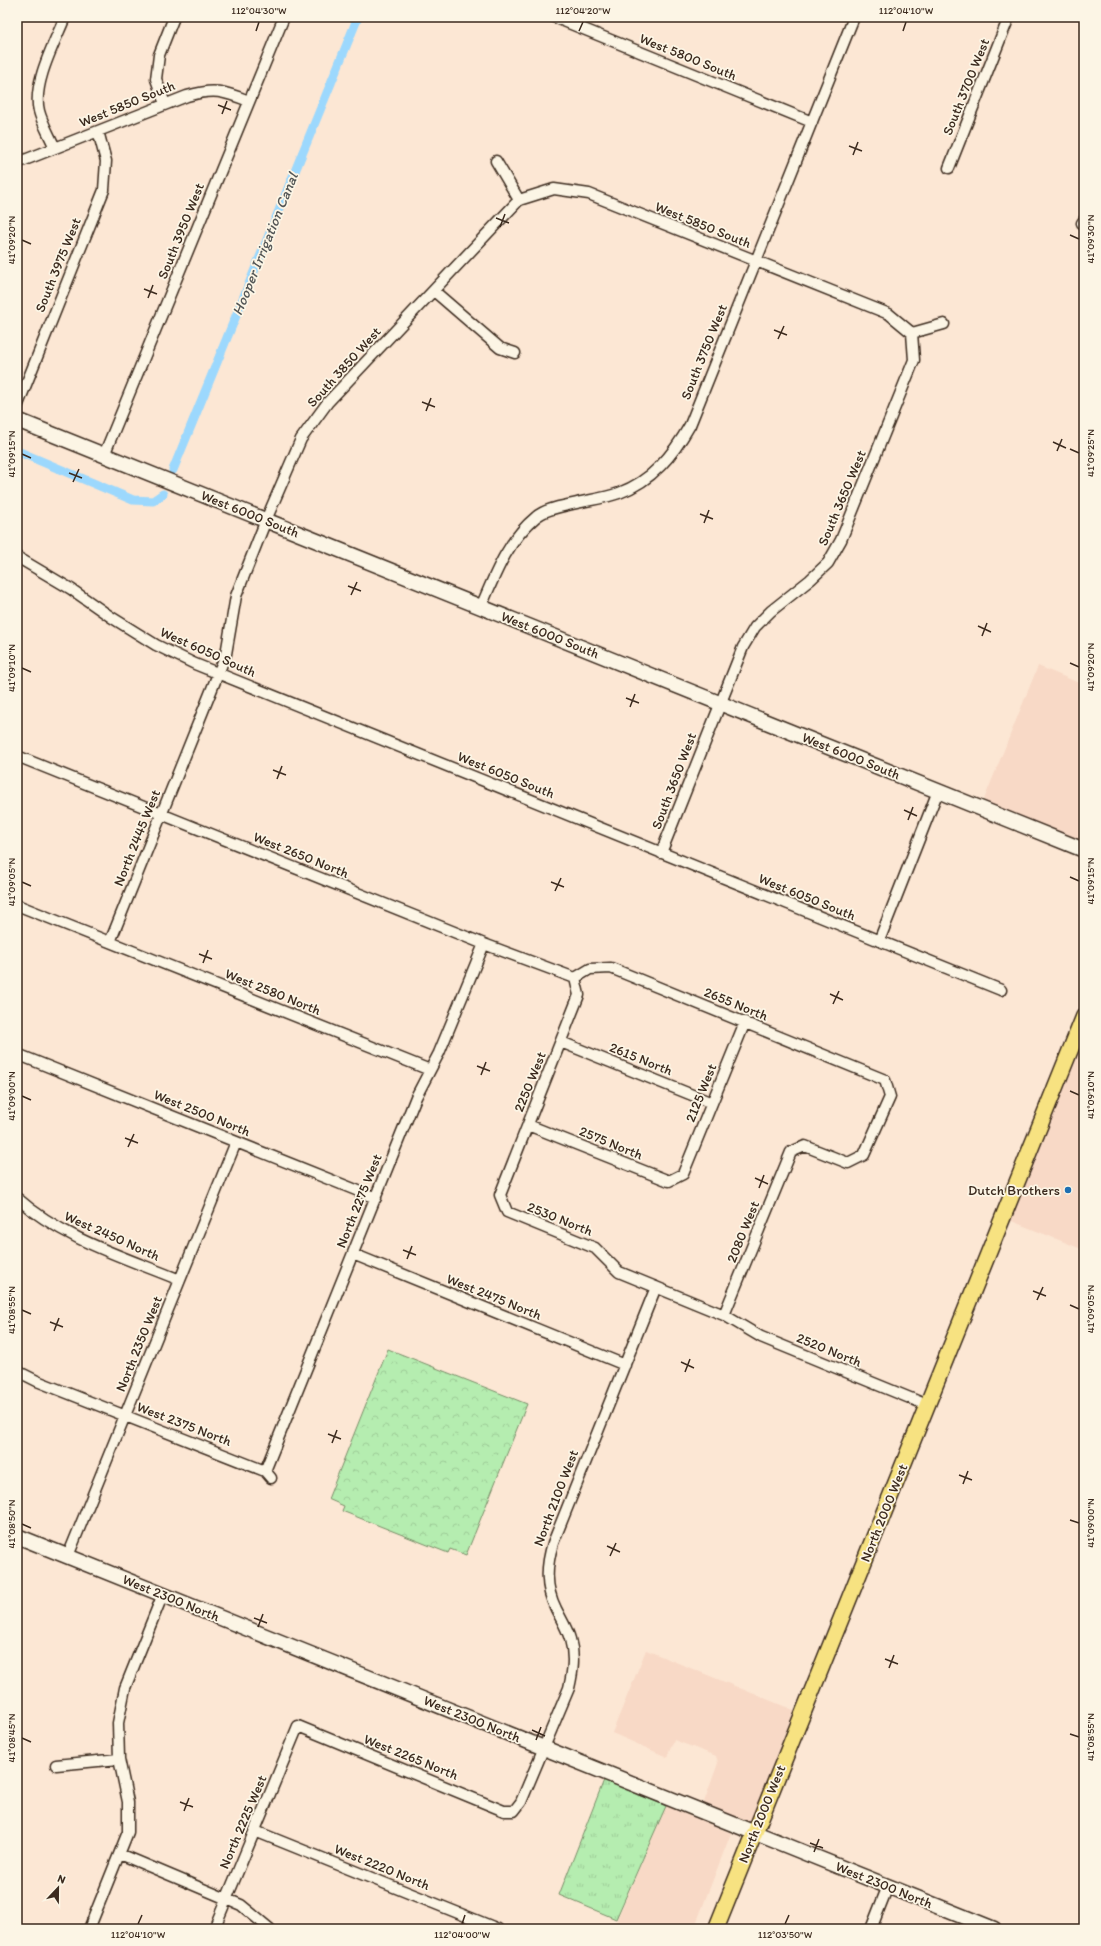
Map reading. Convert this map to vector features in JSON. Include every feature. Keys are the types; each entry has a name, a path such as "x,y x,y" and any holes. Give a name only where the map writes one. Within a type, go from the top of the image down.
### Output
{"main road":[{"name":"North 2000 West","path":"716,1929 1084,1016"}],"street":[{"path":"55,148 39,111 38,92 44,71 65,17"},
{"path":"165,104 156,79 159,55 174,17"},
{"name":"South 3950 West","path":"104,455 284,17"},
{"name":"West 5800 South","path":"554,17 812,122"},
{"name":"South 3750 West","path":"481,606 502,559 518,534 538,515 559,508 619,493 640,483 660,468 676,449 690,425 854,17"},
{"name":"South 3700 West","path":"949,168 1009,17"},
{"name":"West 5850 South","path":"17,163 165,104 206,91 228,92 249,101"},
{"name":"South 3975 West","path":"17,408 104,190 106,161 98,131"},
{"path":"496,161 519,200"},
{"name":"West 5850 South","path":"519,200 554,189 589,194 889,314 912,333"},
{"name":"South 3850 West","path":"190,746 226,654 236,596 266,520 301,439 324,409 519,200"},
{"path":"434,291 500,348 515,353"},
{"path":"912,333 944,324"},
{"name":"South 3650 West","path":"661,853 743,647 755,627 771,611 810,580 828,563 841,540 914,360 912,333"},
{"name":"West 6000 South","path":"17,420 1084,850"},
{"name":"West 6050 South","path":"17,557 65,585 156,646 218,674 1000,990"},
{"name":"North 2445 West","path":"110,942 190,746"},
{"name":"West 2650 North","path":"17,756 484,944 575,978"},
{"path":"879,941 938,791"},
{"name":"West 2580 North","path":"17,905 430,1070"},
{"name":"North 2275 West","path":"268,1474 353,1254 416,1097 439,1053 484,944"},
{"name":"2655 North","path":"575,978 590,969 611,968 885,1080 890,1097 864,1155 848,1163 805,1146"},
{"name":"2250 West","path":"500,1195 579,995 575,978"},
{"name":"2125 West","path":"682,1174 744,1022"},
{"name":"2615 North","path":"561,1042 712,1103"},
{"name":"West 2500 North","path":"17,1054 376,1198"},
{"name":"2575 North","path":"528,1125 669,1181 682,1174"},
{"name":"North 2350 West","path":"68,1556 236,1142"},
{"name":"2080 West","path":"724,1315 791,1152 805,1146"},
{"name":"2530 North","path":"500,1195 506,1212 595,1248 619,1272 724,1315"},
{"name":"West 2450 North","path":"17,1198 52,1224 81,1240 180,1280"},
{"name":"West 2475 North","path":"353,1254 625,1365"},
{"name":"North 2100 West","path":"514,1811 521,1802 569,1688 573,1670 573,1655 570,1639 550,1595 547,1577 548,1560 553,1543 656,1287"},
{"name":"2520 North","path":"724,1315 761,1337 927,1405"},
{"name":"West 2375 North","path":"17,1371 37,1382 268,1474"},
{"name":"West 2300 North","path":"17,1536 543,1749 994,1929"},
{"path":"89,1929 128,1832 128,1802 119,1759 118,1724 125,1689 163,1594"},
{"name":"West 2265 North","path":"298,1726 504,1810 514,1811"},
{"name":"North 2225 West","path":"214,1929 298,1726"},
{"path":"56,1765 119,1759"},
{"name":"West 2220 North","path":"255,1831 498,1929"},
{"path":"120,1854 241,1904 270,1929"},
{"path":"871,1929 888,1886"}],"shaded area":[{"path":"1038,666 1084,685 1084,845 983,802"},
{"path":"1084,1035 1084,1250 1009,1220"},
{"path":"646,1650 796,1711 751,1823 703,1805 718,1763 716,1756 674,1740 667,1757 612,1733"},
{"path":"666,1806 731,1833 694,1929 613,1929"}],"green space":[{"path":"388,1349 527,1404 466,1555 450,1549 448,1553 342,1511 344,1506 328,1499"},
{"path":"604,1780 666,1806 616,1919 559,1895"}],"waterway":[{"name":"Hooper Irrigation Canal","path":"173,470 358,17"},
{"name":"Hooper Irrigation Canal","path":"17,451 133,500 153,501 163,494"}],"place":[{"name":"Dutch Brothers","path":"1068,1190"}]}
